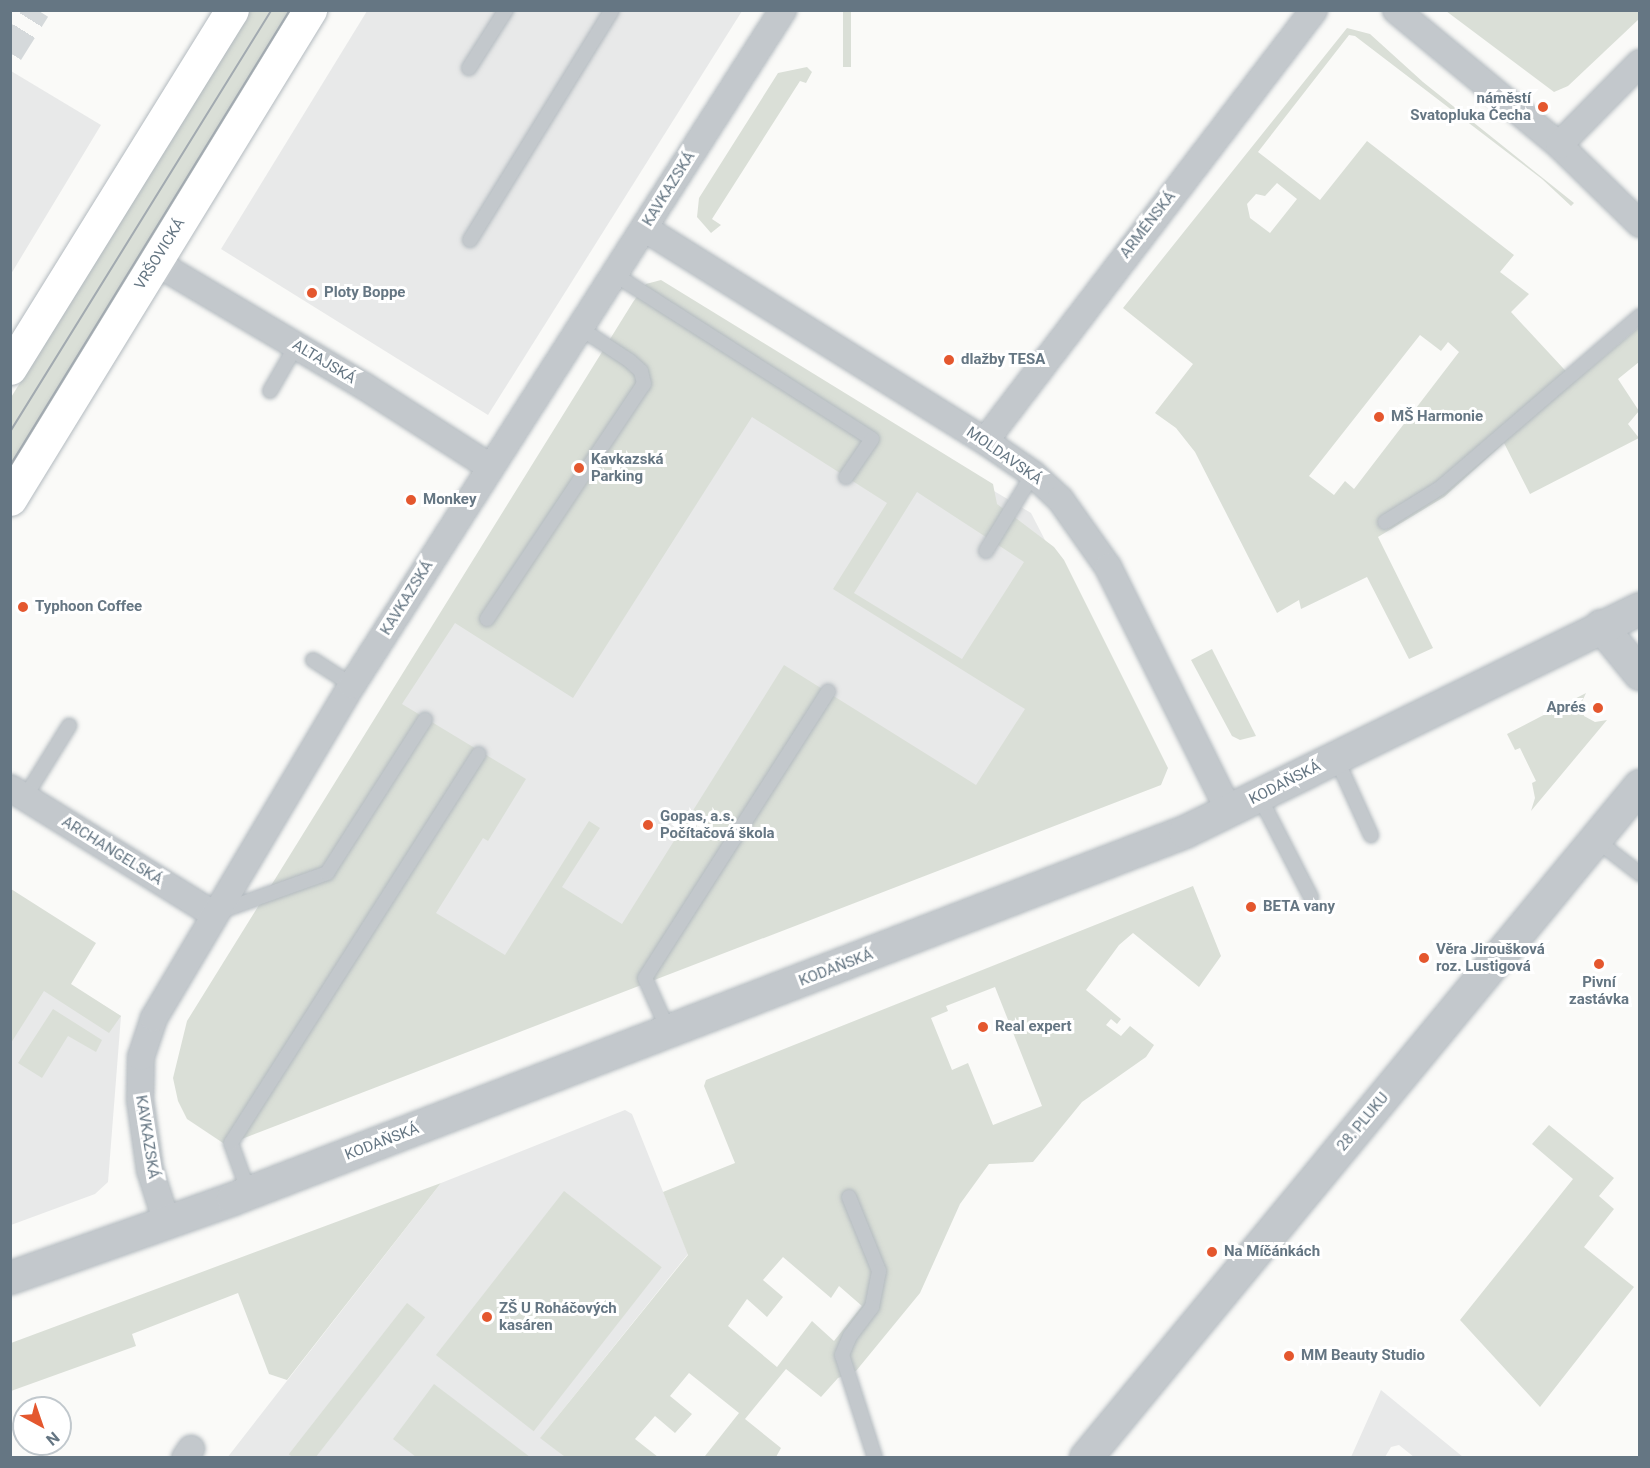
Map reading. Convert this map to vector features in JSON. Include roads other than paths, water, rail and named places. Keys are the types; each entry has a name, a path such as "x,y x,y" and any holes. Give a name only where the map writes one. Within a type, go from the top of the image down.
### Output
{"main road":[{"path":"10,368 232,10"},
{"name":"VRŠOVICKÁ","path":"10,499 310,10"}],"street":[{"name":"KAVKAZSKÁ","path":"166,1220 150,1170 140,1100 141,1057 154,1018 213,914 352,685 783,10"},
{"name":"ARMÉNSKÁ","path":"985,441 1314,10"},
{"path":"1396,10 1559,145 1640,224"},
{"path":"1559,145 1640,63"},
{"name":"MOLDAVSKÁ","path":"644,228 985,441 1033,474 1060,499 1093,542 1229,811"},
{"name":"ALTAJSKÁ","path":"155,262 364,386 490,467"},
{"name":"KODAŇSKÁ","path":"10,1278 166,1220 249,1193 1031,893 1229,811 1601,626 1640,609"},
{"path":"1601,626 1640,674"},
{"name":"28. PLUKU","path":"1086,1458 1640,786"},
{"name":"ARCHANGELSKÁ","path":"18,793 213,914"}],"lane":[{"path":"469,68 506,10"},
{"path":"470,240 612,10"},
{"path":"614,274 872,439 846,477"},
{"path":"1385,522 1440,488 1640,316"},
{"path":"487,619 644,384 641,371 630,361 580,328"},
{"path":"270,390 296,345"},
{"path":"986,551 1033,474"},
{"path":"313,660 352,685"},
{"path":"669,1032 645,978 828,692"},
{"path":"213,914 327,873 425,720"},
{"path":"18,793 69,726"},
{"path":"249,1193 231,1143 479,754"},
{"path":"1336,758 1371,835"},
{"path":"1259,796 1311,897"},
{"path":"1596,840 1640,874"},
{"path":"849,1197 879,1271 872,1307 850,1336 842,1355 875,1458"}],"tunnel":[{"path":"10,53 37,10"}],"tram line":[{"path":"10,432 272,10"},
{"path":"10,466 290,10"}],"place":[{"name":"náměstí Svatopluka Čecha","path":"1543,107"},
{"name":"Ploty Boppe","path":"312,293"},
{"name":"dlažby TESA","path":"949,360"},
{"name":"MŠ Harmonie","path":"1379,417"},
{"name":"Kavkazská Parking","path":"579,468"},
{"name":"Monkey","path":"411,500"},
{"name":"Typhoon Coffee","path":"23,607"},
{"name":"Aprés","path":"1598,708"},
{"name":"Gopas, a.s. Počítačová škola","path":"648,825"},
{"name":"BETA vany","path":"1251,907"},
{"name":"Věra Jiroušková roz. Lustigová","path":"1424,958"},
{"name":"Pivní zastávka","path":"1599,964"},
{"name":"Real expert","path":"983,1027"},
{"name":"Na Míčánkách","path":"1212,1252"},
{"name":"ZŠ U Roháčových kasáren","path":"487,1317"},
{"name":"MM Beauty Studio","path":"1289,1356"}]}
